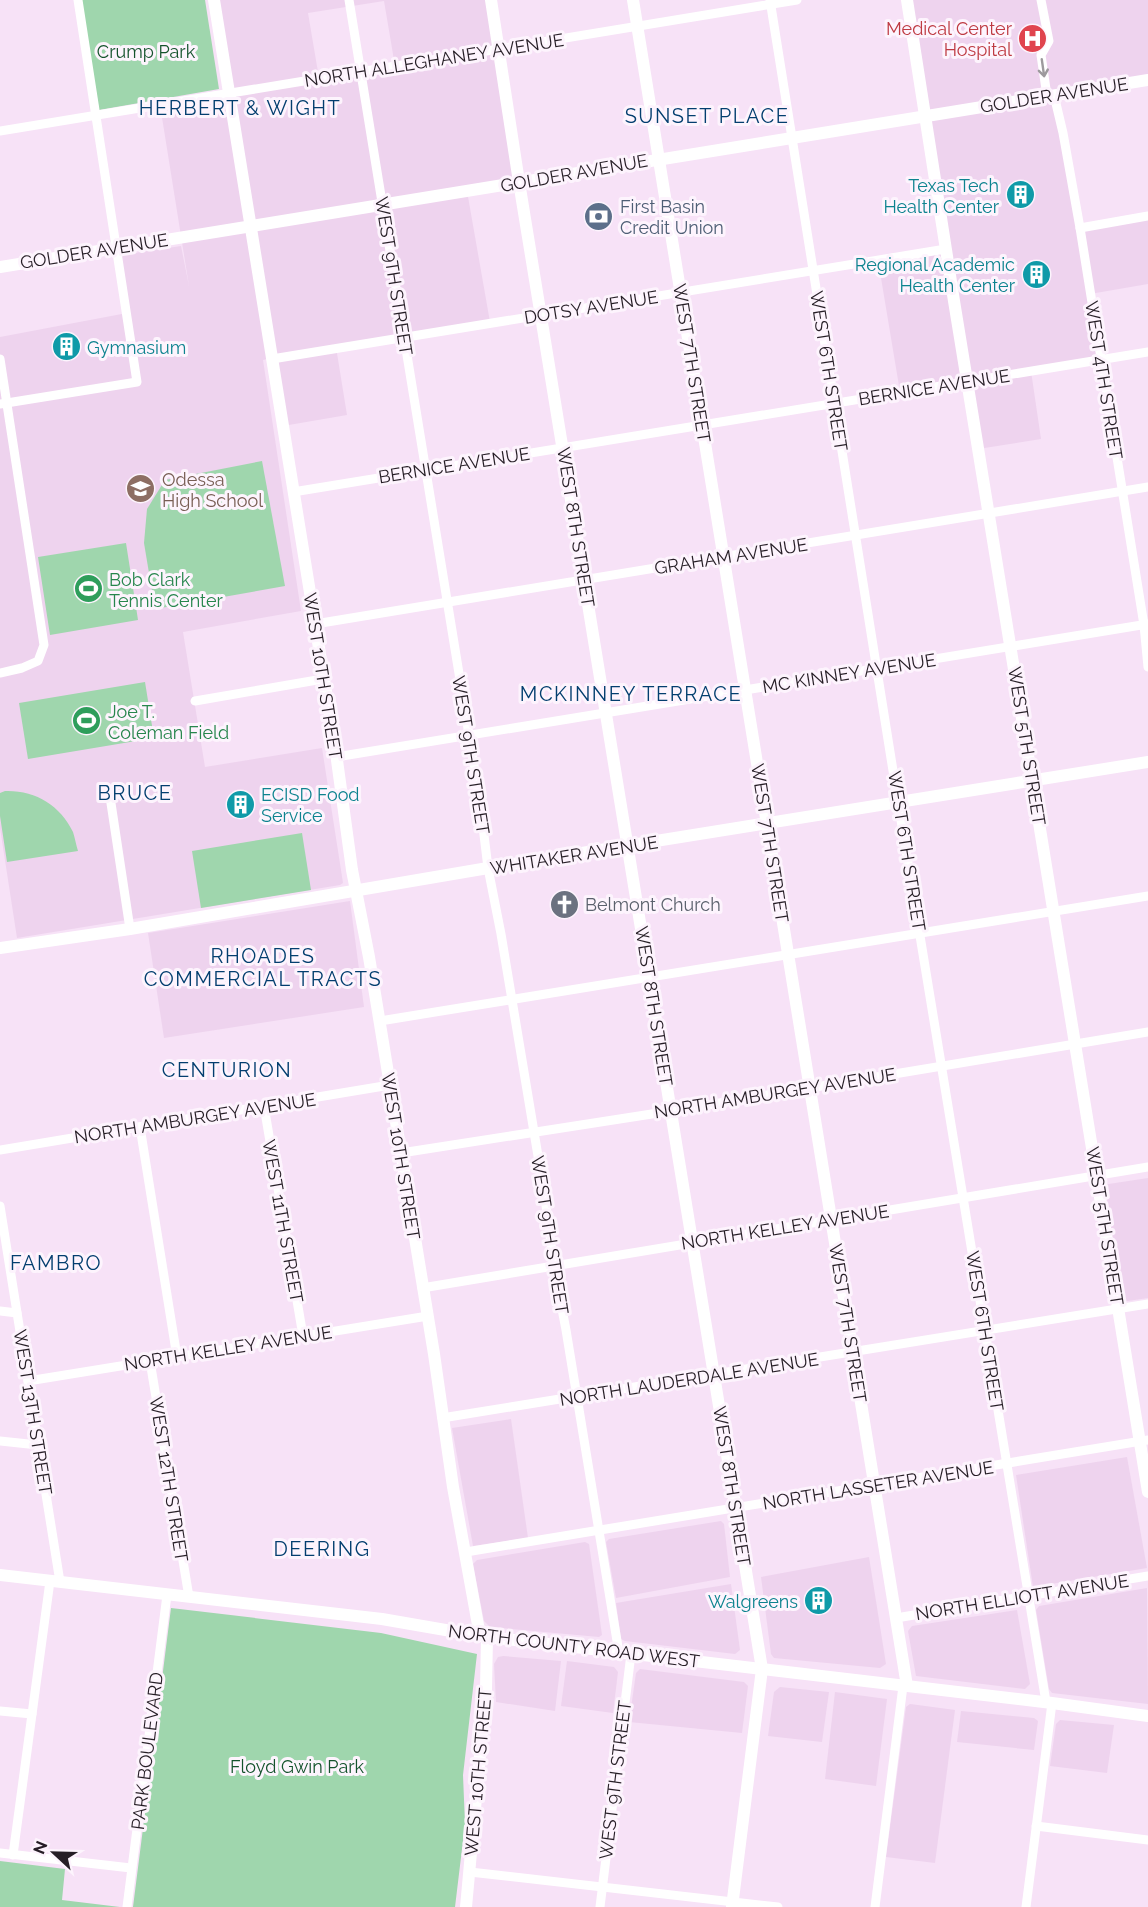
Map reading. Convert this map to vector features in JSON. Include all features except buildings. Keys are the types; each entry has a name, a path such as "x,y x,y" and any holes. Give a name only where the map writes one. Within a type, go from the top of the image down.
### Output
{"street":[{"path":"3,403 137,382 78,0"},
{"name":"WEST 10TH STREET","path":"214,0 356,890 428,1316 442,1418 484,1637 486,1689 465,1907"},
{"name":"WEST 9TH STREET","path":"349,0 469,735 488,868 534,1132 554,1267 599,1530 625,1653 600,1907"},
{"name":"WEST 8TH STREET","path":"491,0 762,1669 733,1905"},
{"name":"WEST 7TH STREET","path":"633,0 896,1618 905,1686 875,1907"},
{"name":"NORTH ALLEGHANEY AVENUE","path":"0,131 770,2 797,0"},
{"name":"WEST 5TH STREET","path":"907,0 1096,1176 1118,1309 1144,1441 1148,1492"},
{"name":"WEST 4TH STREET","path":"1041,0 1049,41 1041,55 1063,132 1080,228 1122,492 1146,624 1148,667"},
{"name":"WEST 6TH STREET","path":"770,2 1028,1596 1049,1702 1026,1907"},
{"name":"GOLDER AVENUE","path":"0,267 1148,80"},
{"path":"1080,228 1148,216"},
{"name":"DOTSY AVENUE","path":"272,359 946,249"},
{"name":"BERNICE AVENUE","path":"293,492 1148,352"},
{"path":"0,359 3,403 44,645 38,661 22,668 0,673"},
{"name":"GRAHAM AVENUE","path":"315,624 1148,487"},
{"name":"MC KINNEY AVENUE","path":"336,757 1146,624"},
{"path":"195,701 323,679"},
{"name":"WHITAKER AVENUE","path":"0,948 130,929 488,868 1148,762"},
{"path":"109,790 130,929"},
{"path":"380,1022 1148,896"},
{"name":"NORTH AMBURGEY AVENUE","path":"401,1153 1148,1032"},
{"name":"NORTH AMBURGEY AVENUE","path":"0,1150 390,1085"},
{"name":"WEST 11TH STREET","path":"264,1106 303,1336"},
{"path":"140,1127 177,1357"},
{"name":"NORTH KELLEY AVENUE","path":"422,1288 1148,1167"},
{"name":"WEST 13TH STREET","path":"0,1206 38,1445 55,1582 32,1714 13,1855"},
{"name":"NORTH LAUDERDALE AVENUE","path":"442,1418 1148,1304"},
{"path":"0,1311 17,1313"},
{"name":"NORTH KELLEY AVENUE","path":"28,1381 428,1316"},
{"name":"WEST 12TH STREET","path":"150,1361 189,1597"},
{"path":"0,1441 38,1445"},
{"name":"NORTH LASSETER AVENUE","path":"466,1552 1144,1441"},
{"name":"NORTH COUNTY ROAD WEST","path":"0,1575 382,1620 484,1637 1049,1702 1148,1716"},
{"name":"NORTH ELLIOTT AVENUE","path":"896,1618 1148,1576"},
{"name":"PARK BOULEVARD","path":"127,1907 167,1595"},
{"path":"0,1711 32,1714"},
{"path":"1036,1826 1148,1840"},
{"path":"0,1853 131,1868"},
{"path":"470,1872 733,1905 778,1907"}],"shaded area":[{"path":"215,0 493,0 522,181 467,191 490,322 336,347 347,415 283,426 271,358 263,360 301,611 183,632 205,767 322,748 343,883 17,938 0,828 0,337 127,313 121,255 181,246 189,286 160,105 229,93","holes":["384,1 395,66 319,78 308,13"]},
{"name":"Medical Center Hospital","path":"912,0 1148,0 1148,76 929,111"},
{"path":"1056,94 1080,228 1148,216 1148,284 1090,294 1101,360 1031,371 1041,439 978,449 967,382 900,392 878,260 946,249 924,117"},
{"path":"350,901 364,1007 164,1038 148,933"},
{"path":"1148,1178 1148,1298 1121,1302 1102,1185"},
{"path":"511,1419 528,1538 473,1546 452,1428"},
{"path":"1127,1457 1147,1568 1033,1587 1016,1475"},
{"path":"721,1521 724,1524 730,1577 616,1598 606,1542 609,1539"},
{"path":"585,1542 589,1544 602,1635 599,1637 490,1627 484,1621 473,1564 477,1560"},
{"path":"869,1557 886,1664 880,1668 774,1658 771,1654 761,1577"},
{"path":"731,1584 740,1650 735,1654 621,1639 616,1603"},
{"path":"1147,1588 1148,1704 1052,1693 1049,1689 1036,1610 1039,1606"},
{"path":"1017,1610 1030,1684 1025,1689 916,1676 908,1631 912,1626"},
{"path":"498,1657 561,1661 555,1711 496,1702 494,1664"},
{"path":"567,1661 614,1667 618,1672 613,1713 561,1706"},
{"path":"640,1669 744,1682 748,1686 742,1733 629,1722 636,1673"},
{"path":"780,1687 829,1692 822,1742 768,1736 774,1692"},
{"path":"835,1692 887,1699 876,1786 825,1779"},
{"path":"910,1704 955,1710 935,1863 886,1857 906,1707"},
{"path":"961,1711 1034,1718 1038,1721 1034,1750 957,1742"},
{"path":"1060,1720 1114,1725 1107,1773 1050,1766 1056,1724"}],"green space":[{"name":"Crump Park","path":"81,0 205,0 219,89 99,110"},
{"path":"262,461 285,586 155,609 144,543 147,509 165,480"},
{"name":"Bob Clark Tennis Center","path":"126,543 138,620 50,635 38,557"},
{"name":"Joe T. Coleman Field","path":"145,682 154,738 28,759 19,703"},
{"path":"5,791 36,796 54,807 68,822 78,851 7,862 0,816 0,793"},
{"path":"302,833 311,890 201,908 192,851"},
{"name":"Floyd Gwin Park","path":"171,1608 381,1633 477,1654 463,1775 465,1824 455,1907 133,1907"},
{"path":"0,1861 65,1869 62,1900 120,1907 0,1907"}],"place":[{"name":"Medical Center Hospital","path":"1033,38"},
{"name":"Texas Tech Health Center","path":"1020,195"},
{"name":"First Basin Credit Union","path":"599,216"},
{"name":"Regional Academic Health Center","path":"1036,274"},
{"name":"Gymnasium","path":"66,347"},
{"name":"Odessa High School","path":"141,489"},
{"name":"Bob Clark Tennis Center","path":"88,589"},
{"name":"Joe T. Coleman Field","path":"87,721"},
{"name":"ECISD Food Service","path":"240,804"},
{"name":"Belmont Church","path":"564,904"},
{"name":"Walgreens","path":"819,1601"}],"district":[{"name":"HERBERT & WIGHT","path":"240,108"},
{"name":"SUNSET PLACE","path":"707,116"},
{"name":"MCKINNEY TERRACE","path":"631,694"},
{"name":"BRUCE","path":"135,793"},
{"name":"RHOADES COMMERCIAL TRACTS","path":"263,968"},
{"name":"CENTURION","path":"227,1070"},
{"name":"FAMBRO","path":"56,1263"},
{"name":"DEERING","path":"322,1549"}]}
